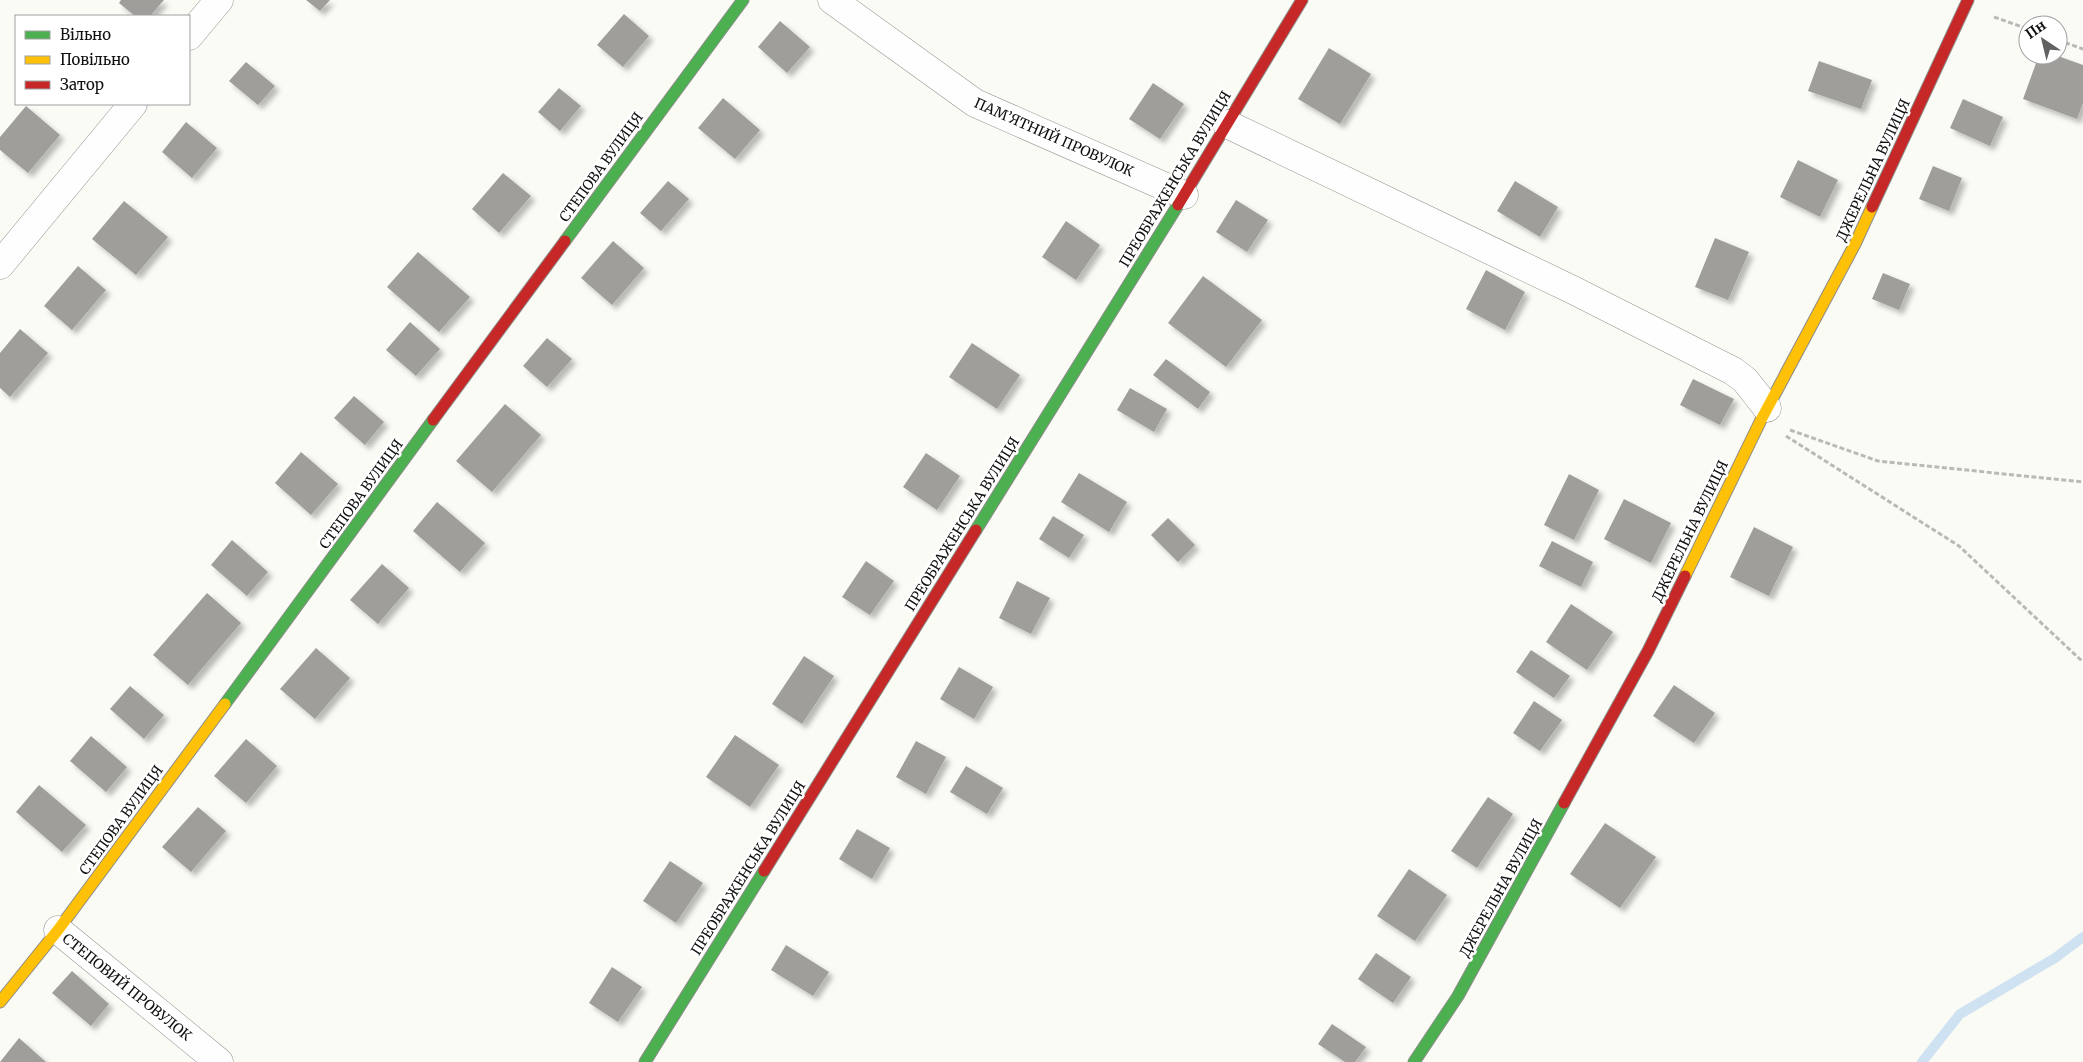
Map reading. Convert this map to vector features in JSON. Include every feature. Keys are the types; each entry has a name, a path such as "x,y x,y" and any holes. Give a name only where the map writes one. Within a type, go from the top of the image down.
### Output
{"street":[{"path":"190,35 219,0"},
{"name":"СТЕПОВА ВУЛИЦЯ","path":"0,1002 58,930 743,0"},
{"name":"ПАМ’ЯТНИЙ ПРОВУЛОК","path":"832,0 975,103 1184,195"},
{"name":"ПРЕОБРАЖЕНСЬКА ВУЛИЦЯ","path":"645,1062 1184,195 1302,0"},
{"name":"ДЖЕРЕЛЬНА ВУЛИЦЯ","path":"1414,1062 1458,996 1648,651 1764,414 1855,244 1968,0"},
{"path":"0,265 132,105"},
{"path":"1227,124 1573,290 1733,371 1745,380 1764,414"},
{"name":"СТЕПОВИЙ ПРОВУЛОК","path":"58,930 219,1062"}],"path":[{"path":"2068,44 2083,49"},
{"path":"1764,414 1878,461 2083,482"},
{"path":"1764,414 1959,546 2083,662"}],"building":[{"path":"121,0 164,0 151,15 134,15 119,3"},
{"path":"306,0 330,0 320,11"},
{"path":"624,14 649,36 623,67 597,45"},
{"path":"780,21 810,47 787,73 758,47"},
{"path":"1329,48 1371,74 1340,124 1298,99"},
{"path":"2068,60 2083,65 2083,103 2077,119 2023,99 2035,65 2068,65"},
{"path":"1819,61 1872,80 1861,109 1808,91"},
{"path":"246,62 275,86 258,105 229,81"},
{"path":"1153,83 1184,104 1160,139 1129,119"},
{"path":"559,88 581,106 560,131 538,112"},
{"path":"723,98 760,130 735,159 698,128"},
{"path":"1963,99 2003,117 1990,146 1950,128"},
{"path":"26,106 60,135 28,173 0,150 0,137"},
{"path":"186,122 217,148 192,178 162,152"},
{"path":"1798,160 1838,180 1820,217 1780,197"},
{"path":"1933,166 1962,178 1949,211 1919,199"},
{"path":"503,173 531,196 499,233 472,209"},
{"path":"668,181 689,199 661,231 640,213"},
{"path":"1515,181 1558,207 1540,237 1497,211"},
{"path":"1236,200 1268,220 1247,252 1216,232"},
{"path":"124,201 168,237 136,275 92,239"},
{"path":"1066,221 1100,245 1076,280 1042,257"},
{"path":"1715,238 1749,252 1728,300 1695,287"},
{"path":"613,241 644,268 612,305 581,278"},
{"path":"418,252 470,297 439,332 387,287"},
{"path":"78,266 106,290 72,330 44,306"},
{"path":"1486,270 1525,292 1505,330 1466,309"},
{"path":"1883,273 1910,284 1899,310 1872,299"},
{"path":"1203,276 1262,320 1226,367 1168,323"},
{"path":"410,322 440,349 416,376 386,350"},
{"path":"20,329 48,353 10,397 0,388 0,353"},
{"path":"547,338 572,359 547,387 523,366"},
{"path":"972,343 1020,375 997,409 949,377"},
{"path":"1166,359 1210,392 1198,409 1153,375"},
{"path":"1693,379 1734,399 1720,425 1680,405"},
{"path":"1130,388 1167,409 1154,432 1117,410"},
{"path":"354,396 384,422 365,445 334,418"},
{"path":"505,404 541,435 492,492 456,461"},
{"path":"301,452 338,484 311,515 275,483"},
{"path":"926,453 960,476 937,510 903,487"},
{"path":"1079,473 1127,502 1109,532 1061,502"},
{"path":"1569,474 1599,490 1574,540 1544,525"},
{"path":"1624,499 1671,523 1651,563 1604,539"},
{"path":"437,502 485,543 460,572 413,531"},
{"path":"1053,516 1084,535 1069,558 1039,539"},
{"path":"1168,518 1195,545 1178,562 1151,535"},
{"path":"1754,527 1793,547 1769,596 1730,577"},
{"path":"232,540 268,572 247,596 211,565"},
{"path":"1552,541 1593,562 1581,587 1539,566"},
{"path":"866,561 894,581 870,615 842,597"},
{"path":"382,564 409,588 378,624 350,600"},
{"path":"1017,581 1050,598 1031,634 999,618"},
{"path":"207,593 241,623 188,685 153,655"},
{"path":"1571,604 1613,632 1587,670 1546,642"},
{"path":"316,648 350,678 315,719 280,689"},
{"path":"1531,650 1570,676 1554,698 1516,672"},
{"path":"804,656 834,676 802,724 772,704"},
{"path":"959,667 993,687 974,719 940,699"},
{"path":"1674,685 1715,713 1694,743 1653,716"},
{"path":"130,686 164,715 144,739 110,709"},
{"path":"1534,701 1562,720 1540,751 1513,733"},
{"path":"735,735 779,765 750,807 706,777"},
{"path":"91,736 127,767 106,792 70,761"},
{"path":"246,739 277,766 246,803 214,776"},
{"path":"916,741 946,757 926,794 896,777"},
{"path":"966,766 1003,788 987,814 950,792"},
{"path":"39,785 86,825 62,852 16,812"},
{"path":"1488,797 1513,814 1477,868 1451,851"},
{"path":"198,807 226,831 191,872 162,847"},
{"path":"1605,823 1656,857 1620,908 1570,874"},
{"path":"857,829 890,848 872,879 839,859"},
{"path":"670,861 703,883 676,923 643,901"},
{"path":"1409,869 1447,895 1415,941 1377,916"},
{"path":"786,945 829,972 813,996 771,970"},
{"path":"1376,953 1411,977 1393,1003 1358,979"},
{"path":"612,967 642,987 618,1022 589,1003"},
{"path":"72,971 109,1004 91,1026 52,993"},
{"path":"1332,1024 1366,1047 1355,1062 1345,1062 1318,1044"},
{"path":"19,1038 46,1062 0,1062"}],"waterway":[{"path":"1922,1062 1960,1014 2055,958 2083,937"}],"traffic: fast":[{"path":"565,241 743,0"},
{"path":"976,530 1178,205"},
{"path":"225,704 433,420"},
{"path":"1414,1062 1458,996 1564,803"},
{"path":"645,1062 764,871"}],"traffic: slow":[{"path":"1685,576 1761,420 1855,244 1872,207"},
{"path":"0,1002 58,930 225,704"}],"traffic: jam":[{"path":"1178,205 1302,0"},
{"path":"1872,207 1968,0"},
{"path":"433,420 565,241"},
{"path":"764,871 976,530"},
{"path":"1564,803 1648,651 1685,576"}]}
